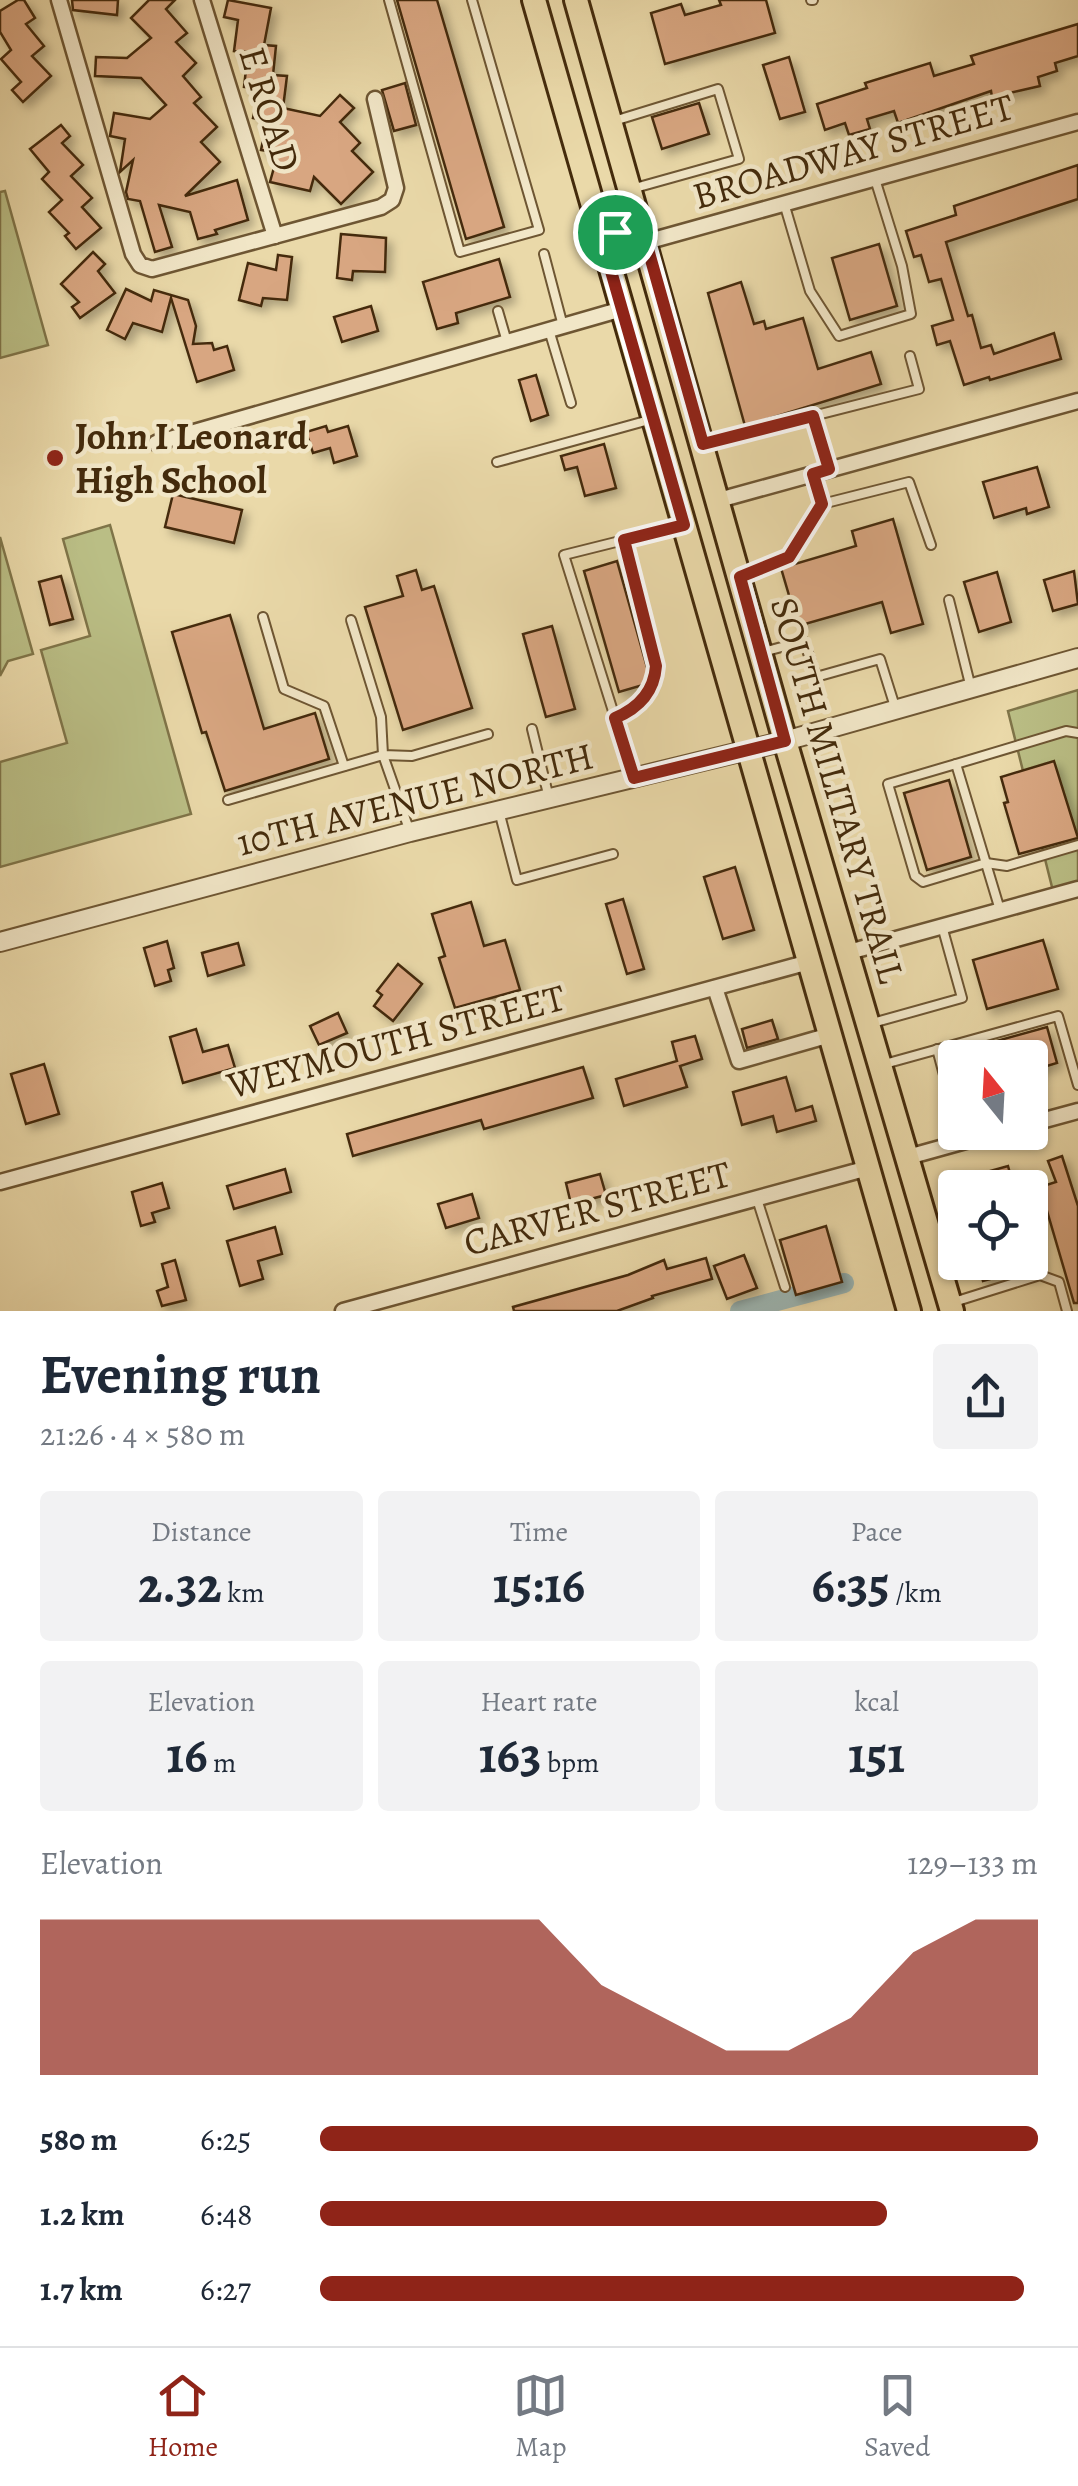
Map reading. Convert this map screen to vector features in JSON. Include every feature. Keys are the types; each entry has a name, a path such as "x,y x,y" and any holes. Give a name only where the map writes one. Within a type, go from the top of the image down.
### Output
{"main road":[{"name":"SOUTH MILITARY TRAIL","path":"534,0 909,1311"},
{"name":"SOUTH MILITARY TRAIL","path":"576,0 950,1307"}],"street":[{"path":"59,0 133,254 140,265 152,270 381,207 392,200 396,188 375,99"},
{"name":"E ROAD","path":"202,0 275,236"},
{"name":"BROADWAY STREET","path":"646,242 1078,122"},
{"path":"594,212 615,232 646,242"},
{"path":"156,443 622,309"},
{"path":"720,500 1078,401"},
{"name":"10TH AVENUE NORTH","path":"0,942 410,832 785,741 1078,658"},
{"path":"849,952 1078,889"},
{"name":"WEYMOUTH STREET","path":"0,1182 809,962"},
{"path":"715,988 739,1061 830,1035"},
{"path":"1048,1119 1078,1110"},
{"path":"908,1158 938,1146"},
{"name":"CARVER STREET","path":"343,1311 868,1168"}],"lane":[{"path":"389,0 460,252 538,230 472,0"},
{"path":"611,122 718,89 740,158 630,189"},
{"path":"784,204 810,291 838,336 911,314 902,266 874,178"},
{"path":"544,254 570,402"},
{"path":"498,311 507,342"},
{"path":"703,444 919,389 910,356"},
{"path":"813,416 829,469"},
{"path":"497,462 654,419"},
{"path":"813,474 822,504"},
{"path":"740,577 789,557 822,504 910,482 930,546"},
{"path":"634,778 564,554 684,525"},
{"path":"615,718 635,710 655,682 624,540"},
{"path":"622,579 633,576"},
{"path":"575,591 589,587"},
{"path":"949,600 972,688"},
{"path":"263,617 284,689 324,706 344,766"},
{"path":"351,620 382,717 383,755 410,832"},
{"path":"761,652 804,641 816,677 880,659 896,710"},
{"path":"592,646 605,643"},
{"path":"600,670 612,666"},
{"path":"532,729 549,798"},
{"path":"1078,732 1066,731 888,784 916,876 923,882 986,863 1007,866 1078,846"},
{"path":"228,800 383,755 412,756 488,734"},
{"path":"956,764 1000,910"},
{"path":"954,799 966,795"},
{"path":"499,810 517,880 614,854"},
{"path":"897,816 910,812"},
{"path":"964,833 976,829"},
{"path":"907,850 920,847"},
{"path":"869,1024 962,998 942,926"},
{"path":"881,1065 1058,1016 1078,1085"},
{"path":"757,1198 785,1286"},
{"path":"950,1307 1040,1275 1059,1282 1068,1311"}],"green space":[{"path":"5,191 48,345 0,358 0,192"},
{"path":"110,525 191,814 0,867 0,762 67,743 41,650 90,636 63,539"},
{"path":"0,537 33,654 8,661 0,676"},
{"path":"1078,690 1078,889 1054,895 1008,711"}],"building":[{"path":"24,0 35,18 26,24 44,46 32,56 51,76 23,102 12,90 21,82 1,59 11,50 0,32 0,11"},
{"path":"72,0 118,0 117,15 73,10"},
{"path":"149,0 175,0 166,9 187,33 176,42 196,63 183,76 201,97 194,103 217,127 201,142 220,162 185,196 237,180 248,220 198,239 190,212 159,205 172,247 155,252 140,201 128,199 126,192 133,160 120,172 125,139 110,136 114,113 150,119 166,105 141,78 95,76 96,57 127,58 151,38 131,18"},
{"path":"228,0 271,8 264,45 276,46 273,75 287,76 283,108 320,116 340,95 354,108 340,122 360,143 352,151 373,172 341,204 314,177 310,191 270,182 278,153 261,150 267,121 253,118 259,89 244,87 248,52 234,51 238,20 224,17"},
{"path":"397,0 437,0 504,227 466,239"},
{"path":"719,0 766,0 775,33 665,64 651,13 681,4 685,15 721,5"},
{"path":"1078,24 1078,56 1055,63 1057,71 1038,77 1040,86 992,97 991,91 898,123 894,111 867,119 870,129 849,135 845,123 825,130 817,104 867,88 865,83 930,63 934,76 974,64 971,56"},
{"path":"789,57 805,112 780,119 763,65"},
{"path":"405,83 416,125 394,131 382,90"},
{"path":"699,103 709,134 662,149 652,117"},
{"path":"61,125 70,136 62,143 83,165 71,176 92,198 82,207 101,228 76,249 65,236 69,233 49,212 62,200 42,179 49,172 30,149"},
{"path":"1078,165 1078,199 946,242 981,348 991,345 994,354 1054,333 1061,359 964,385 950,341 937,345 932,326 953,320 941,279 929,282 921,255 914,257 906,231 956,215 954,206"},
{"path":"341,234 386,238 385,272 353,271 352,280 337,278"},
{"path":"879,244 897,306 850,320 832,258"},
{"path":"93,252 105,264 98,271 115,293 80,318 72,307 79,302 61,284"},
{"path":"278,255 292,257 287,300 263,298 261,306 239,300 248,263 276,270"},
{"path":"499,259 510,297 456,313 458,323 437,329 423,282"},
{"path":"741,282 754,324 764,321 766,329 803,318 818,369 871,352 881,384 745,426 708,293"},
{"path":"126,289 151,301 154,290 188,300 196,326 193,344 212,343 214,350 227,346 234,370 197,382 171,298 162,332 133,323 125,339 107,330"},
{"path":"371,306 378,331 342,342 334,317"},
{"path":"536,375 548,415 531,421 519,380"},
{"path":"326,426 328,432 348,426 357,456 334,463 330,448 313,453 306,432"},
{"path":"604,444 616,488 585,496 577,467 565,470 561,456"},
{"path":"1037,467 1049,507 1027,514 1026,508 994,518 983,482"},
{"path":"173,494 242,510 234,543 165,527"},
{"path":"893,519 923,624 891,633 882,602 798,626 781,568 856,546 852,531"},
{"path":"617,561 648,671 643,685 619,692 584,571"},
{"path":"416,570 422,590 434,586 472,708 403,730 365,607 403,596 397,576"},
{"path":"1074,571 1078,604 1053,611 1044,580"},
{"path":"997,572 1011,622 979,632 964,582"},
{"path":"61,576 73,619 50,625 39,582"},
{"path":"230,615 264,729 315,713 329,759 225,791 206,732 202,733 172,632"},
{"path":"552,626 575,709 546,717 523,634"},
{"path":"1054,761 1078,838 1019,854 1001,777"},
{"path":"949,780 971,857 927,870 904,793"},
{"path":"735,867 754,930 723,939 704,877"},
{"path":"623,899 644,969 627,974 606,904"},
{"path":"471,902 484,946 505,940 520,990 455,1008 439,958 445,956 432,914"},
{"path":"1043,940 1058,989 987,1009 973,960"},
{"path":"167,941 174,968 168,970 171,981 155,986 144,948"},
{"path":"238,943 244,965 208,976 202,953"},
{"path":"398,964 422,984 393,1021 374,1006 382,995 377,991"},
{"path":"338,1013 347,1033 319,1045 310,1026"},
{"path":"772,1020 778,1039 747,1048 742,1029"},
{"path":"1047,1027 1057,1063 1048,1066 1048,1040 1000,1040"},
{"path":"196,1029 203,1052 228,1045 235,1068 183,1083 170,1037"},
{"path":"695,1036 702,1059 680,1066 687,1087 624,1106 616,1079 677,1061 672,1042"},
{"path":"44,1064 59,1114 26,1124 11,1074"},
{"path":"583,1067 593,1098 484,1129 481,1120 353,1156 347,1134"},
{"path":"786,1077 796,1111 812,1106 816,1121 777,1132 773,1116 742,1125 733,1092"},
{"path":"1062,1156 1078,1206 1078,1303 1074,1303 1048,1214 1048,1184 1056,1182 1048,1161"},
{"path":"285,1169 291,1192 234,1209 227,1186"},
{"path":"600,1174 606,1195 571,1204 566,1183"},
{"path":"162,1183 169,1208 152,1213 155,1222 141,1226 132,1192"},
{"path":"472,1194 479,1218 446,1228 438,1204"},
{"path":"826,1226 842,1282 796,1295 780,1240"},
{"path":"275,1227 282,1254 258,1261 263,1279 240,1286 227,1241"},
{"path":"744,1255 757,1288 727,1299 714,1266"},
{"path":"706,1258 712,1279 652,1296 617,1311 514,1311 513,1307 628,1275 664,1260 667,1269"},
{"path":"175,1260 186,1300 162,1306 157,1291 168,1287 162,1264"}],"waterway":[{"path":"740,1311 844,1283"}],"place":[{"name":"John I Leonard High School","path":"55,458"}],"route":[{"path":"594,212 615,232 646,242 703,444 813,416 829,469 813,474 822,504 789,557 740,577 785,741 634,778 615,718 635,710 655,682 656,666 624,540 684,525 594,212"}]}
